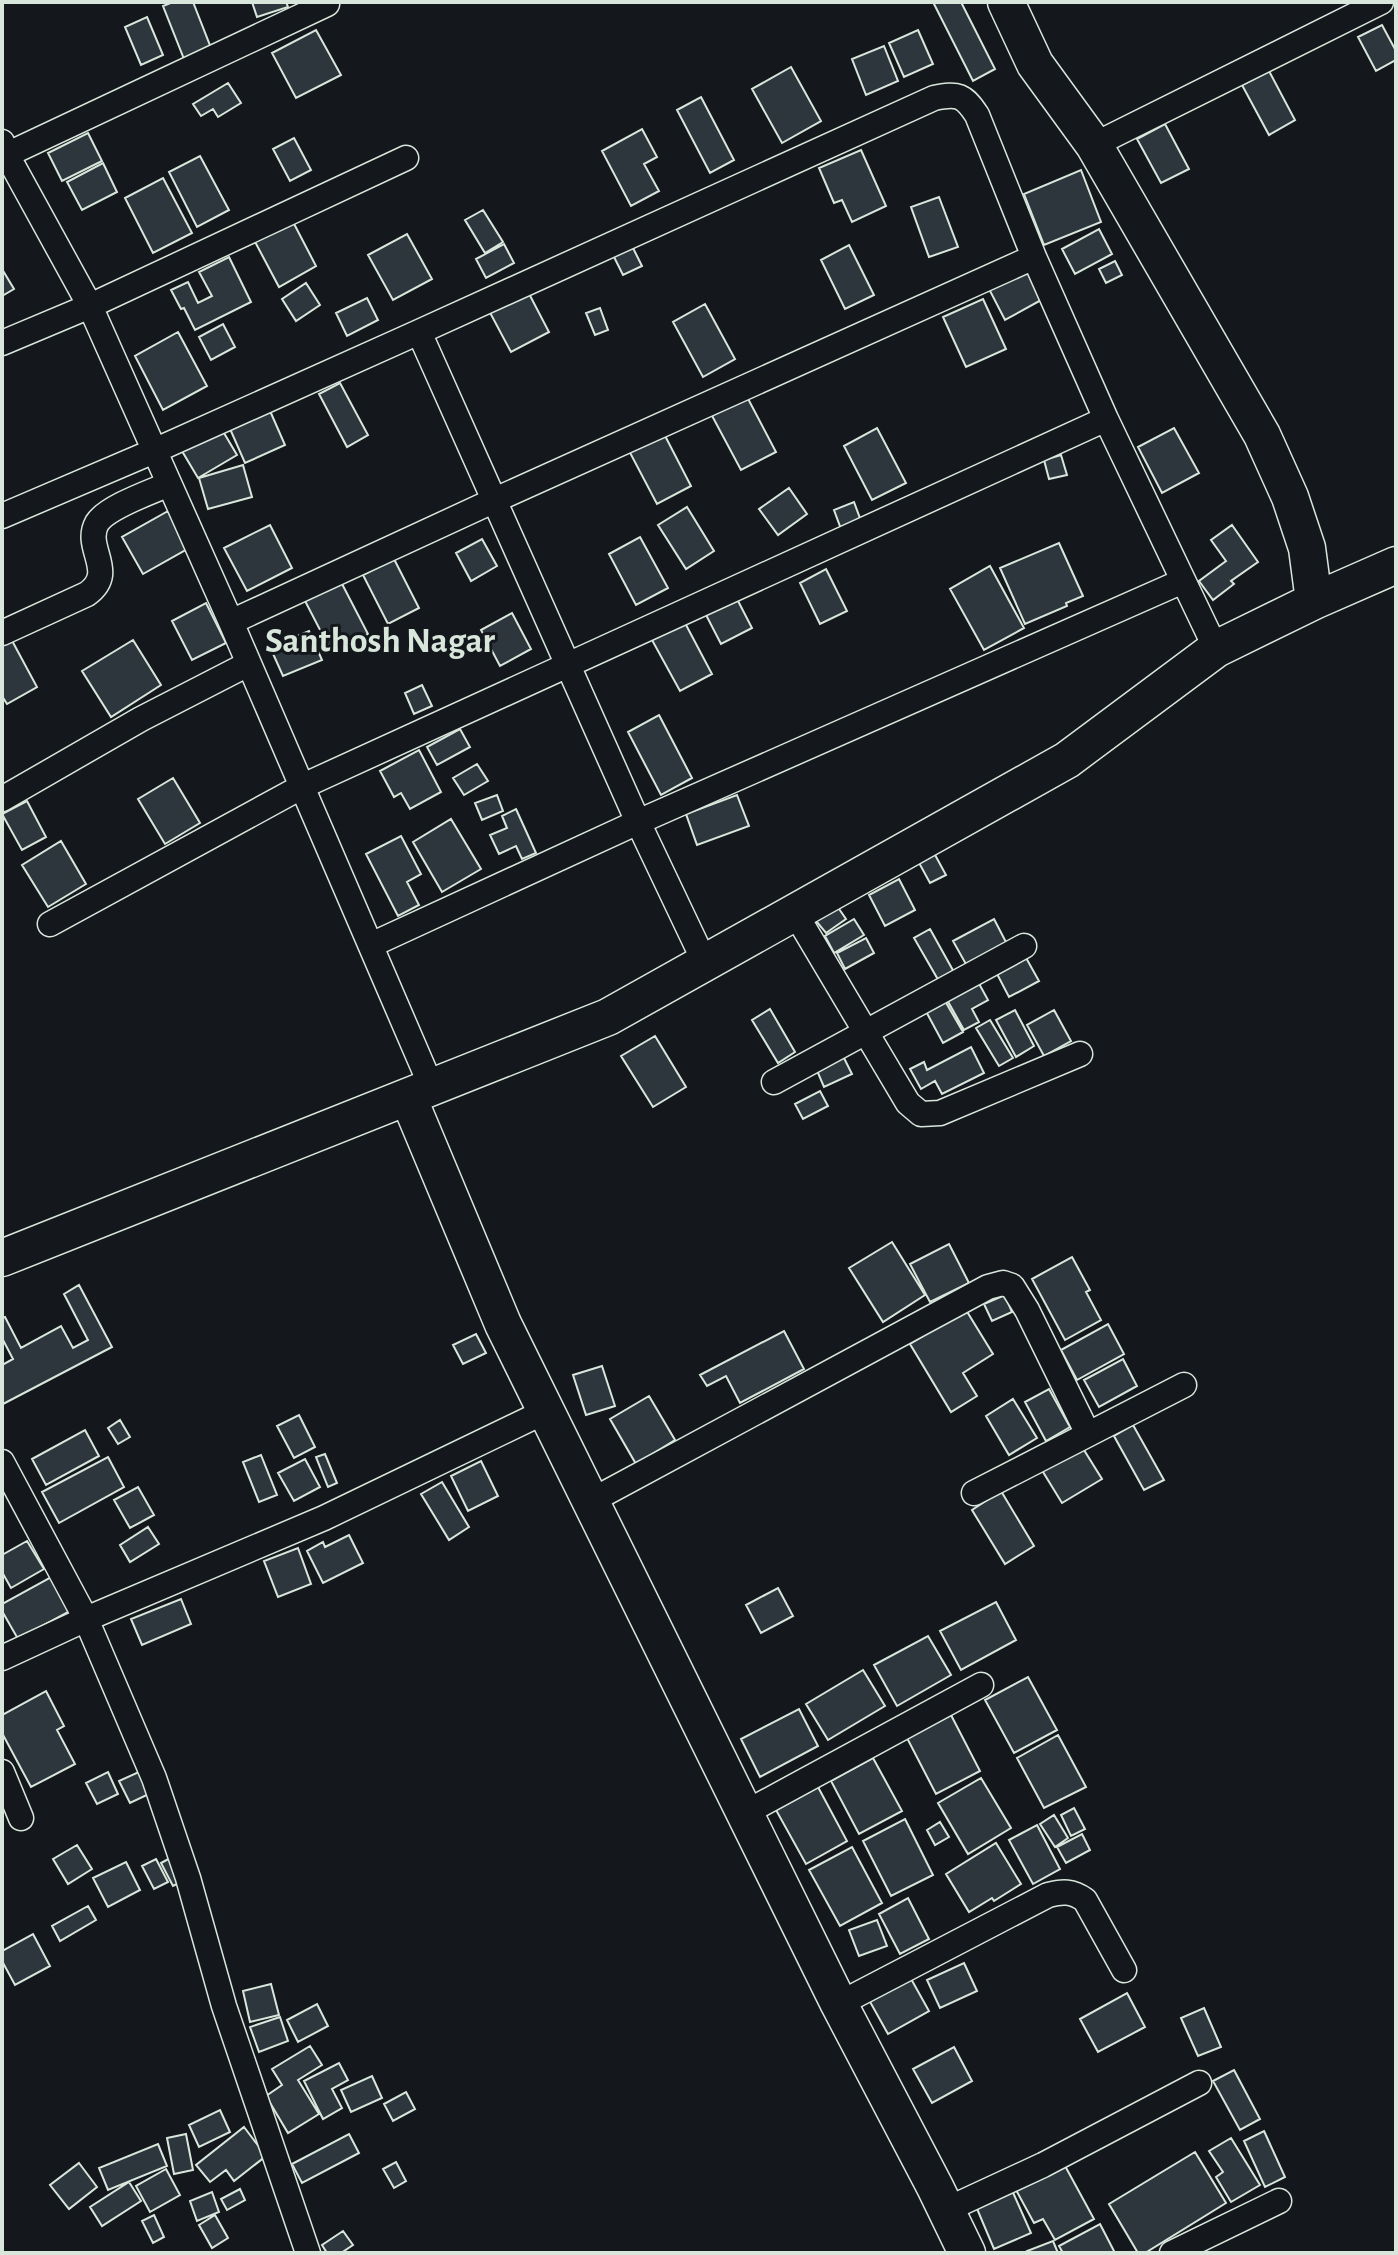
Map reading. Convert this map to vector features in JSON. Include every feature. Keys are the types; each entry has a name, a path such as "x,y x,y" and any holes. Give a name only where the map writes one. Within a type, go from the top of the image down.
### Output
{"main road":[{"path":"1006,2 1035,64 1094,145 1262,435 1290,497 1307,548 1314,601"},
{"path":"2,1258 608,1017 1067,760 1212,643 1396,565"},
{"path":"420,1092 503,1324 839,2004 967,2253"}],"street":[{"path":"1094,145 1381,2"},
{"path":"327,4 4,151 90,306 231,622 371,945 420,1092"},
{"path":"2,516 154,451 934,98 954,94 968,101 977,115 1034,257 1106,419 1212,643"},
{"path":"2,343 90,306 406,158"},
{"path":"231,622 1034,257"},
{"path":"419,332 638,822 705,963"},
{"path":"50,924 303,786 1106,419"},
{"path":"2,633 95,588 101,571 94,533 97,524 107,513 169,484"},
{"path":"371,945 638,822 1188,592"},
{"path":"2,799 141,719 248,664"},
{"path":"795,913 908,1103 921,1114 940,1113 1080,1054"},
{"path":"774,1082 1024,946"},
{"path":"591,1501 988,1287 1003,1283 1012,1286 1027,1310 1088,1434"},
{"path":"974,1493 1184,1385"},
{"path":"2,1658 324,1518 546,1411"},
{"path":"2,1462 86,1619 154,1778 188,1878 224,2006 308,2253"},
{"path":"745,1813 981,1685"},
{"path":"2,1772 21,1818"},
{"path":"839,2004 1048,1895 1063,1892 1075,1893 1085,1900 1124,1970"},
{"path":"946,2210 1043,2165 1199,2083"},
{"path":"1172,2253 1279,2201"}],"building":[{"path":"173,2 193,2 211,48 184,59 163,6"},
{"path":"252,2 286,2 288,7 257,17"},
{"path":"933,2 961,2 995,69 973,81"},
{"path":"147,17 163,55 141,65 125,27"},
{"path":"1382,25 1396,51 1396,60 1376,71 1358,37"},
{"path":"316,30 341,75 296,98 272,53"},
{"path":"918,30 933,64 904,77 889,43"},
{"path":"884,46 898,81 866,95 852,59"},
{"path":"791,67 821,121 782,143 752,89"},
{"path":"1269,71 1295,120 1269,135 1242,85"},
{"path":"228,83 241,103 218,117 213,109 201,116 193,104"},
{"path":"701,97 734,160 710,173 677,110"},
{"path":"1165,124 1189,169 1161,183 1137,139"},
{"path":"642,129 657,157 644,164 659,191 631,206 602,151"},
{"path":"88,133 102,161 62,181 48,153"},
{"path":"294,138 311,170 290,181 273,149"},
{"path":"861,150 886,206 852,222 842,200 834,203 819,168"},
{"path":"200,156 229,210 197,227 169,172"},
{"path":"103,163 117,192 82,210 67,182"},
{"path":"1081,170 1101,222 1044,245 1024,194"},
{"path":"163,178 192,233 153,253 125,198"},
{"path":"939,197 958,247 929,257 911,207"},
{"path":"483,210 503,242 485,253 465,220"},
{"path":"291,218 316,266 279,287 253,238"},
{"path":"1099,229 1112,254 1075,274 1062,249"},
{"path":"407,234 432,279 393,300 368,255"},
{"path":"504,244 514,263 486,278 476,259"},
{"path":"849,245 874,295 845,309 821,260"},
{"path":"632,246 642,266 623,275 613,255"},
{"path":"229,257 251,302 195,330 171,290 188,282 198,303 212,296 199,272"},
{"path":"1115,261 1122,275 1106,283 1099,269"},
{"path":"1027,268 1043,299 1005,320 989,289"},
{"path":"2,269 14,289 2,296"},
{"path":"306,283 320,305 296,321 282,299"},
{"path":"525,286 549,332 511,352 487,307"},
{"path":"367,298 378,320 347,336 336,313"},
{"path":"983,299 1006,349 966,367 943,317"},
{"path":"705,304 735,359 703,377 673,322"},
{"path":"600,308 608,330 595,335 586,313"},
{"path":"223,324 235,347 211,360 199,337"},
{"path":"178,332 207,386 163,410 135,356"},
{"path":"340,383 368,435 347,447 319,394"},
{"path":"745,393 776,452 741,470 710,412"},
{"path":"267,404 285,445 245,463 227,422"},
{"path":"221,428 237,455 198,478 182,451"},
{"path":"661,428 691,486 657,504 627,447"},
{"path":"877,428 906,483 872,500 844,446"},
{"path":"1174,428 1199,473 1162,493 1138,447"},
{"path":"1061,455 1067,475 1049,479 1044,460"},
{"path":"243,465 252,497 208,509 199,478"},
{"path":"789,488 807,514 778,535 759,509"},
{"path":"854,502 861,521 841,529 834,510"},
{"path":"687,507 714,551 686,569 658,525"},
{"path":"168,511 189,548 143,574 122,537"},
{"path":"270,525 292,568 247,591 224,548"},
{"path":"1232,525 1258,562 1231,581 1234,584 1213,600 1199,581 1226,561 1211,540"},
{"path":"640,537 668,588 636,605 609,554"},
{"path":"482,539 497,566 471,581 456,553"},
{"path":"1059,543 1083,596 1025,624 1000,568"},
{"path":"394,559 419,608 388,624 363,575"},
{"path":"990,566 1024,628 984,650 950,589"},
{"path":"826,569 847,611 820,624 800,583"},
{"path":"340,580 368,634 332,653 304,599"},
{"path":"736,597 752,628 721,644 705,613"},
{"path":"206,603 226,643 192,660 172,621"},
{"path":"512,613 531,649 500,666 481,630"},
{"path":"685,623 712,674 680,691 652,640"},
{"path":"309,631 322,660 283,676 270,647"},
{"path":"9,635 37,687 7,704 2,696 2,639"},
{"path":"133,640 161,685 111,717 82,671"},
{"path":"422,685 432,706 414,714 405,693"},
{"path":"659,715 692,778 661,795 628,732"},
{"path":"460,729 470,747 437,765 427,747"},
{"path":"419,750 441,792 410,809 401,793 394,797 380,771"},
{"path":"477,764 488,781 464,795 453,778"},
{"path":"173,778 200,823 165,844 138,799"},
{"path":"497,795 503,811 482,820 475,803"},
{"path":"737,795 749,826 697,845 686,814"},
{"path":"27,801 46,837 22,850 2,814"},
{"path":"516,809 536,853 522,859 516,846 499,854 490,835 507,828 502,816"},
{"path":"451,819 481,869 442,892 413,842"},
{"path":"401,836 421,874 407,882 419,905 398,916 366,854"},
{"path":"61,841 86,884 48,907 22,865"},
{"path":"934,853 946,875 930,883 918,861"},
{"path":"899,879 915,910 885,926 869,895"},
{"path":"837,906 846,919 826,933 816,921"},
{"path":"854,919 864,935 834,953 825,936"},
{"path":"994,919 1007,944 967,966 953,941"},
{"path":"930,929 955,974 940,983 914,938"},
{"path":"866,938 874,953 845,969 837,953"},
{"path":"1025,956 1039,981 1009,997 996,972"},
{"path":"977,980 988,1000 972,1009 979,1022 964,1030 946,998"},
{"path":"941,994 963,1032 943,1043 922,1004"},
{"path":"770,1009 795,1052 778,1063 752,1020"},
{"path":"1015,1010 1034,1046 1016,1057 996,1020"},
{"path":"1054,1010 1071,1041 1044,1056 1027,1025"},
{"path":"990,1020 1013,1058 999,1066 976,1028"},
{"path":"655,1036 686,1087 653,1107 621,1056"},
{"path":"971,1047 984,1073 942,1094 935,1081 921,1089 910,1069 924,1062 927,1070"},
{"path":"842,1054 852,1074 824,1087 815,1066"},
{"path":"820,1091 828,1106 803,1119 795,1104"},
{"path":"892,1242 925,1295 883,1322 849,1268"},
{"path":"949,1244 969,1283 930,1302 910,1264"},
{"path":"1072,1257 1090,1290 1086,1292 1101,1320 1065,1340 1032,1279"},
{"path":"79,1285 112,1347 3,1404 2,1365 13,1359 2,1338 2,1318 5,1317 21,1348 61,1326 73,1348 88,1340 64,1294"},
{"path":"1005,1295 1012,1312 992,1321 984,1304"},
{"path":"966,1310 993,1354 963,1373 977,1396 951,1412 910,1344"},
{"path":"1108,1324 1124,1354 1077,1380 1061,1350"},
{"path":"784,1331 804,1369 740,1403 726,1376 707,1386 700,1375"},
{"path":"476,1334 486,1353 463,1364 453,1345"},
{"path":"1123,1359 1137,1386 1099,1407 1084,1380"},
{"path":"602,1366 615,1406 586,1415 573,1375"},
{"path":"1049,1389 1070,1427 1046,1441 1025,1402"},
{"path":"649,1396 675,1440 636,1464 610,1419"},
{"path":"1013,1399 1037,1438 1009,1455 986,1416"},
{"path":"299,1415 315,1447 294,1458 277,1426"},
{"path":"120,1420 130,1437 118,1444 108,1428"},
{"path":"1133,1425 1164,1480 1144,1490 1114,1436"},
{"path":"85,1430 99,1456 46,1485 32,1459"},
{"path":"1079,1442 1102,1479 1062,1503 1040,1467"},
{"path":"325,1454 337,1483 328,1487 316,1457"},
{"path":"261,1455 277,1495 259,1502 243,1462"},
{"path":"108,1457 124,1487 59,1523 42,1492"},
{"path":"305,1459 320,1487 294,1501 278,1473"},
{"path":"481,1461 498,1496 468,1511 451,1476"},
{"path":"442,1482 469,1527 449,1540 421,1494"},
{"path":"138,1487 154,1515 130,1528 114,1500"},
{"path":"1001,1491 1034,1546 1005,1564 972,1510"},
{"path":"148,1527 159,1544 130,1562 120,1545"},
{"path":"349,1535 363,1563 323,1583 307,1551 323,1542 325,1547"},
{"path":"27,1541 44,1569 11,1588 2,1572 2,1555"},
{"path":"298,1548 311,1584 278,1597 264,1561"},
{"path":"53,1576 72,1610 18,1639 2,1611 2,1604"},
{"path":"778,1588 793,1616 761,1633 746,1605"},
{"path":"181,1599 191,1624 142,1645 131,1619"},
{"path":"996,1602 1016,1640 961,1670 940,1631"},
{"path":"928,1636 951,1675 897,1706 874,1665"},
{"path":"863,1670 885,1706 828,1740 806,1704"},
{"path":"1028,1677 1057,1730 1014,1753 985,1700"},
{"path":"46,1691 64,1726 57,1730 75,1764 31,1787 2,1733 2,1715"},
{"path":"799,1709 818,1746 760,1777 741,1739"},
{"path":"951,1715 980,1771 936,1794 907,1738"},
{"path":"1058,1735 1086,1787 1044,1808 1017,1758"},
{"path":"873,1758 902,1811 859,1834 831,1781"},
{"path":"141,1771 151,1793 130,1803 119,1781"},
{"path":"108,1772 118,1794 97,1804 86,1783"},
{"path":"981,1778 1011,1828 968,1854 938,1803"},
{"path":"818,1787 847,1841 806,1864 776,1810"},
{"path":"1074,1808 1085,1829 1071,1836 1061,1815"},
{"path":"1054,1815 1068,1838 1055,1847 1040,1824"},
{"path":"905,1819 933,1875 891,1896 863,1841"},
{"path":"940,1822 949,1837 935,1845 927,1830"},
{"path":"1037,1825 1060,1869 1033,1884 1009,1840"},
{"path":"1082,1834 1090,1850 1066,1863 1057,1847"},
{"path":"996,1843 1021,1884 969,1912 946,1874"},
{"path":"77,1845 92,1869 68,1884 53,1859"},
{"path":"852,1847 882,1903 840,1926 809,1870"},
{"path":"174,1856 185,1880 173,1886 161,1863"},
{"path":"156,1859 168,1882 154,1889 142,1866"},
{"path":"126,1862 140,1890 108,1907 93,1878"},
{"path":"908,1898 929,1939 900,1954 879,1914"},
{"path":"88,1906 96,1920 60,1941 52,1926"},
{"path":"877,1920 887,1946 859,1956 849,1930"},
{"path":"33,1934 50,1966 15,1985 2,1961 2,1951"},
{"path":"964,1963 977,1991 940,2008 927,1980"},
{"path":"910,1977 929,2011 888,2034 869,2000"},
{"path":"271,1984 279,2015 250,2022 243,1991"},
{"path":"1127,1993 1145,2027 1098,2052 1080,2019"},
{"path":"317,2004 328,2026 298,2042 287,2020"},
{"path":"1204,2008 1221,2047 1198,2056 1181,2018"},
{"path":"280,2017 288,2041 259,2052 250,2027"},
{"path":"310,2046 322,2065 298,2080 319,2114 288,2133 266,2096 282,2085 272,2069"},
{"path":"954,2047 972,2081 932,2103 913,2069"},
{"path":"339,2063 348,2080 332,2089 342,2108 323,2119 304,2081"},
{"path":"1234,2070 1260,2119 1240,2130 1213,2081"},
{"path":"372,2076 382,2098 351,2112 341,2090"},
{"path":"406,2092 415,2109 393,2121 384,2104"},
{"path":"220,2110 230,2132 199,2147 189,2125"},
{"path":"244,2127 266,2156 234,2181 226,2170 210,2182 196,2165"},
{"path":"1264,2131 1285,2177 1265,2187 1244,2141"},
{"path":"186,2134 193,2170 174,2174 167,2138"},
{"path":"349,2134 359,2153 302,2183 292,2164"},
{"path":"1231,2138 1260,2185 1231,2202 1216,2177 1223,2172 1209,2151"},
{"path":"158,2144 167,2166 108,2190 99,2168"},
{"path":"1195,2152 1226,2203 1145,2253 1138,2253 1109,2204"},
{"path":"396,2162 406,2181 394,2188 383,2169"},
{"path":"79,2163 97,2187 69,2209 50,2185"},
{"path":"1064,2164 1094,2219 1055,2240 1043,2219 1034,2223 1016,2190"},
{"path":"166,2169 180,2195 150,2212 136,2186"},
{"path":"129,2182 141,2201 102,2226 90,2207"},
{"path":"1011,2188 1031,2233 994,2249 975,2204"},
{"path":"240,2189 245,2200 227,2210 221,2199"},
{"path":"212,2192 219,2212 197,2221 190,2201"},
{"path":"154,2215 164,2237 153,2243 142,2221"},
{"path":"215,2215 228,2238 212,2248 199,2225"},
{"path":"1100,2224 1115,2253 1063,2253 1059,2246"},
{"path":"343,2231 353,2245 341,2253 327,2253 322,2245"},
{"path":"1053,2241 1058,2253 1027,2251"}],"district":[{"name":"Santhosh Nagar","path":"380,639"}]}
